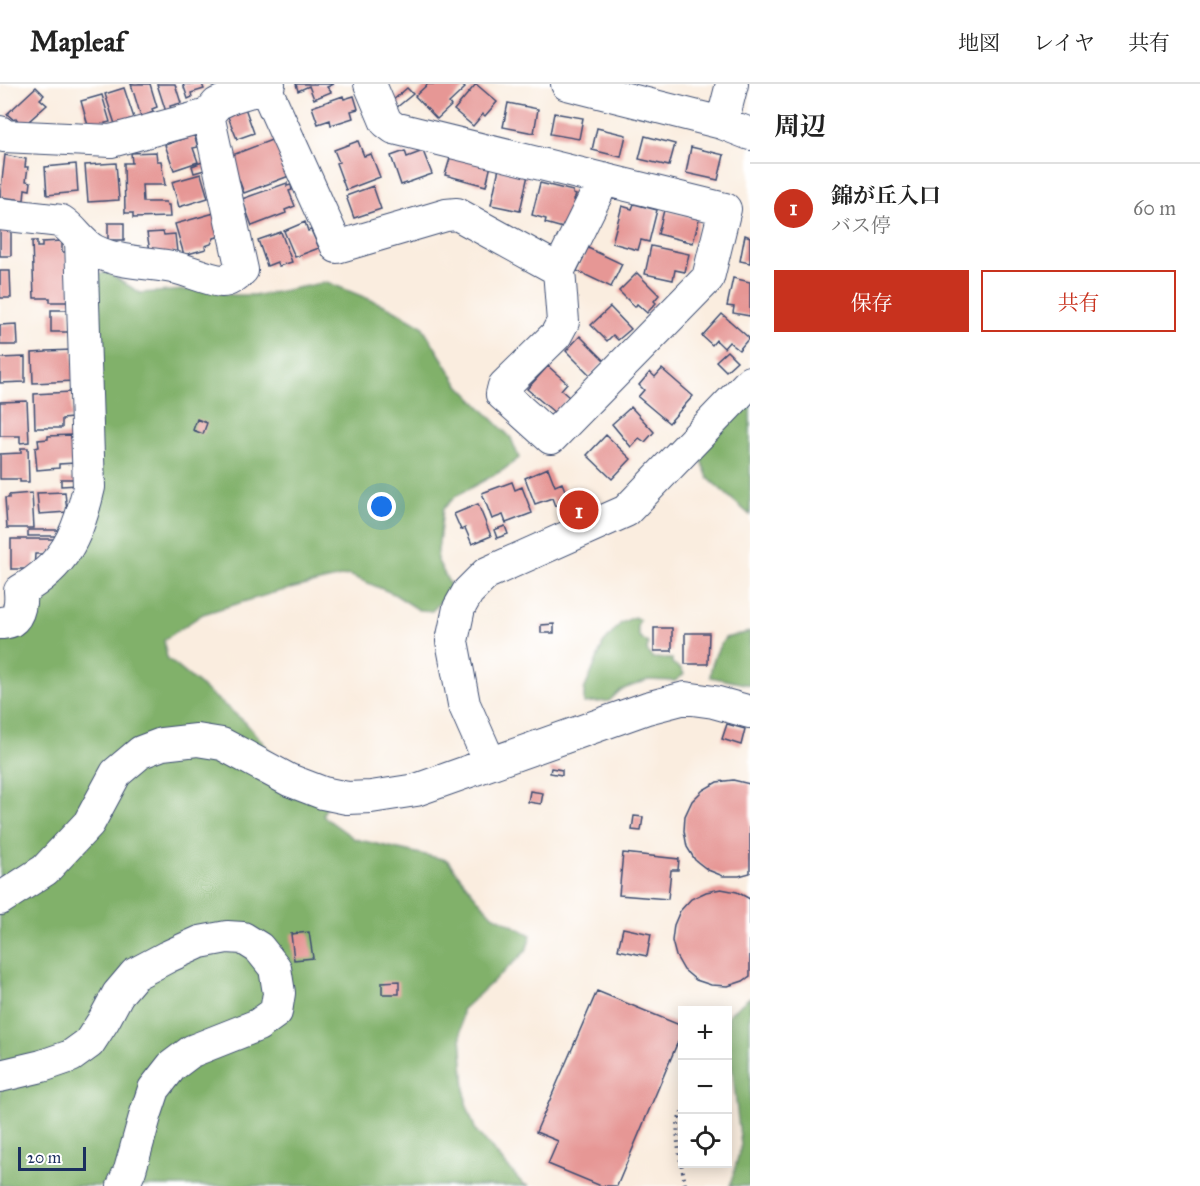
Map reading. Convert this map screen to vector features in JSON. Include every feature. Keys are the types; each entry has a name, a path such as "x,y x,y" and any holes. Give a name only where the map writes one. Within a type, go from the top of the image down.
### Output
{"street":[{"path":"370,84 386,122 394,128 604,179 725,209 708,278 551,438 502,394 504,386 556,335 563,322 559,270 604,179"},
{"path":"567,84 736,128 732,84"},
{"path":"0,132 3,136 111,141 208,115 218,104 232,97 267,86 337,247 446,215 457,214 559,270"},
{"path":"0,214 61,221 89,248 98,253 132,263 178,268 225,281 242,270 208,115"},
{"path":"0,623 11,621 17,614 21,598 10,586 44,576 63,555 82,516 89,487 81,240"},
{"path":"490,763 464,704 452,641 459,608 468,592 487,573 626,511 750,382"},
{"path":"0,899 45,870 89,823 116,773 141,752 162,744 197,740 222,744 289,780 323,793 347,798 371,798 416,790 646,708 685,699 714,702 750,712"},
{"path":"0,1076 71,1056 89,1043 118,994 135,974 167,957 200,942 227,938 243,938 259,948 275,968 279,993 276,1012 258,1025 192,1051 172,1066 154,1089 123,1186"}],"path":[{"path":"681,1114 677,1147 685,1186"}],"green space":[{"path":"107,272 140,293 201,289 233,295 261,295 327,282 391,308 422,326 458,384 511,438 519,458 503,470 456,496 443,509 437,559 452,589 432,611 419,610 394,594 349,575 273,593 203,614 164,640 167,658 245,722 275,757 320,774 332,789 323,816 355,839 447,860 491,914 531,935 526,951 462,1010 461,1036 466,1103 476,1131 523,1184 529,1186 0,1186 0,644 57,588 87,540 92,276"},
{"path":"750,392 750,515 708,478 699,454"},
{"path":"634,617 640,620 637,626 639,636 648,643 647,651 653,658 672,659 672,663 684,674 675,681 648,680 621,690 609,701 584,703 584,690 603,644 621,623"},
{"path":"750,632 750,685 710,677 715,656 725,638"},
{"path":"750,997 750,1186 730,1186 741,1146 732,1067 732,1012"}],"building":[{"path":"131,84 150,84 157,107 146,115 147,119 142,120"},
{"path":"157,84 175,84 181,103 170,106 171,111 166,112"},
{"path":"183,84 202,84 204,89 191,93 192,97 188,99"},
{"path":"296,84 334,84 327,87 331,92 314,99 309,86 298,91"},
{"path":"428,84 461,84 465,88 449,103 451,106 437,119 415,96"},
{"path":"476,84 497,102 473,126 454,110"},
{"path":"36,87 44,95 40,99 47,105 22,127 16,118 14,120 7,114"},
{"path":"124,88 134,118 127,120 128,123 117,130 105,94"},
{"path":"407,88 413,94 396,108 391,102"},
{"path":"102,95 110,122 105,123 106,128 91,136 81,101"},
{"path":"343,96 344,99 354,96 358,109 351,111 353,118 331,125 330,120 318,124 312,107"},
{"path":"508,103 538,109 534,133 503,127"},
{"path":"244,105 254,133 237,139 226,112"},
{"path":"554,113 583,118 579,139 550,134"},
{"path":"597,128 626,135 621,157 592,150"},
{"path":"194,135 198,147 193,148 198,162 174,170 165,145"},
{"path":"645,136 675,144 669,166 639,159"},
{"path":"274,139 289,176 244,193 230,156"},
{"path":"358,141 364,156 371,154 380,177 346,190 336,163 339,162 334,150"},
{"path":"691,147 724,155 718,180 686,173"},
{"path":"405,151 407,157 423,151 432,174 401,185 391,156"},
{"path":"156,152 157,161 161,161 165,185 142,185 143,202 166,202 169,205 170,217 133,218 133,213 125,213 124,163 132,163 131,153"},
{"path":"5,155 26,159 25,167 28,167 26,181 31,182 30,190 25,189 24,200 0,197"},
{"path":"451,155 491,165 486,186 445,175"},
{"path":"205,161 208,169 194,173 192,166"},
{"path":"116,163 119,200 88,202 85,165"},
{"path":"76,164 78,192 47,195 45,167"},
{"path":"499,168 528,175 520,211 491,205"},
{"path":"201,174 208,198 179,207 172,182"},
{"path":"287,183 287,186 291,185 292,190 289,191 295,206 285,210 286,213 252,226 242,199"},
{"path":"540,183 573,191 576,195 574,200 578,201 568,224 564,224 563,228 545,223 546,219 532,215"},
{"path":"373,186 381,209 354,218 346,196"},
{"path":"634,204 657,210 649,242 641,240 638,250 612,243 622,206 632,209"},
{"path":"664,210 699,219 693,243 658,234"},
{"path":"218,212 224,235 214,238 211,244 205,246 206,249 184,255 175,224"},
{"path":"305,222 319,248 295,257 284,231"},
{"path":"108,223 124,223 124,240 108,240"},
{"path":"0,230 11,230 11,256 0,256"},
{"path":"163,232 164,235 175,234 177,252 151,257 147,233"},
{"path":"281,232 292,262 279,266 277,262 267,266 258,240"},
{"path":"745,235 750,237 750,263 740,261"},
{"path":"32,241 37,241 37,247 42,247 42,242 62,241 62,252 66,252 72,302 50,302 50,298 34,298"},
{"path":"651,246 689,254 685,272 675,270 673,280 645,274"},
{"path":"588,248 622,264 611,287 577,271"},
{"path":"0,271 10,271 11,298 0,298"},
{"path":"637,273 659,295 654,301 656,303 647,313 637,304 635,307 619,291"},
{"path":"733,278 750,282 750,316 733,313 734,307 727,306"},
{"path":"610,307 631,329 618,340 613,335 607,341 591,325"},
{"path":"51,310 69,310 70,332 51,332"},
{"path":"722,314 749,338 739,350 729,342 724,348 716,340 712,345 702,336"},
{"path":"17,324 18,345 0,345 0,325"},
{"path":"580,336 605,361 590,375 566,351"},
{"path":"73,350 74,381 33,383 32,353"},
{"path":"727,351 737,361 726,371 716,361"},
{"path":"25,357 25,382 0,383 0,358"},
{"path":"548,366 567,383 561,390 569,397 555,413 527,389"},
{"path":"662,369 693,396 669,423 638,397 644,390 639,385 650,372 655,377"},
{"path":"71,392 72,418 62,419 62,428 35,428 34,394"},
{"path":"27,401 29,442 20,443 20,436 0,436 0,402"},
{"path":"631,407 654,432 645,442 639,438 631,447 612,424"},
{"path":"197,419 207,423 203,434 193,430"},
{"path":"71,435 71,438 78,438 75,463 59,464 59,468 37,470 35,448 39,447 38,440 48,439 48,436"},
{"path":"606,435 631,459 612,479 587,455"},
{"path":"21,448 28,448 29,482 20,482 20,479 0,479 0,454 21,453"},
{"path":"548,468 555,486 562,483 569,500 555,506 552,498 535,504 525,478"},
{"path":"61,479 78,479 78,485 61,486"},
{"path":"512,482 515,490 522,487 532,513 506,523 503,515 492,519 482,493"},
{"path":"65,492 67,512 39,514 37,493"},
{"path":"32,493 34,528 7,528 5,498 9,498 9,495"},
{"path":"478,504 491,536 472,544 465,528 461,530 454,514"},
{"path":"505,526 508,534 497,538 494,530"},
{"path":"28,530 62,530 62,536 28,536"},
{"path":"11,539 60,539 51,554 35,554 34,569 11,569"},
{"path":"554,624 554,633 541,633 541,625"},
{"path":"654,628 672,628 672,651 654,651"},
{"path":"685,633 709,633 708,664 685,664"},
{"path":"727,724 745,729 741,745 722,739"},
{"path":"551,768 562,770 562,775 550,773"},
{"path":"733,780 750,784 750,873 723,876 708,870 695,860 687,847 684,831 685,816 692,801 703,790 717,782"},
{"path":"530,791 543,793 541,804 528,802"},
{"path":"634,816 643,817 641,831 632,830"},
{"path":"623,853 679,859 678,870 671,870 668,899 619,895"},
{"path":"721,889 737,892 750,899 750,976 728,986 711,985 696,980 684,970 676,956 672,941 674,925 680,911 691,899 706,892"},
{"path":"623,928 651,934 647,956 618,950"},
{"path":"309,932 313,958 294,960 291,934"},
{"path":"399,981 399,994 382,994 382,982"},
{"path":"597,991 678,1024 678,1041 617,1186 601,1186 548,1164 558,1141 536,1132"}],"place":[{"name":"錦が丘入口","path":"579,510"}]}
